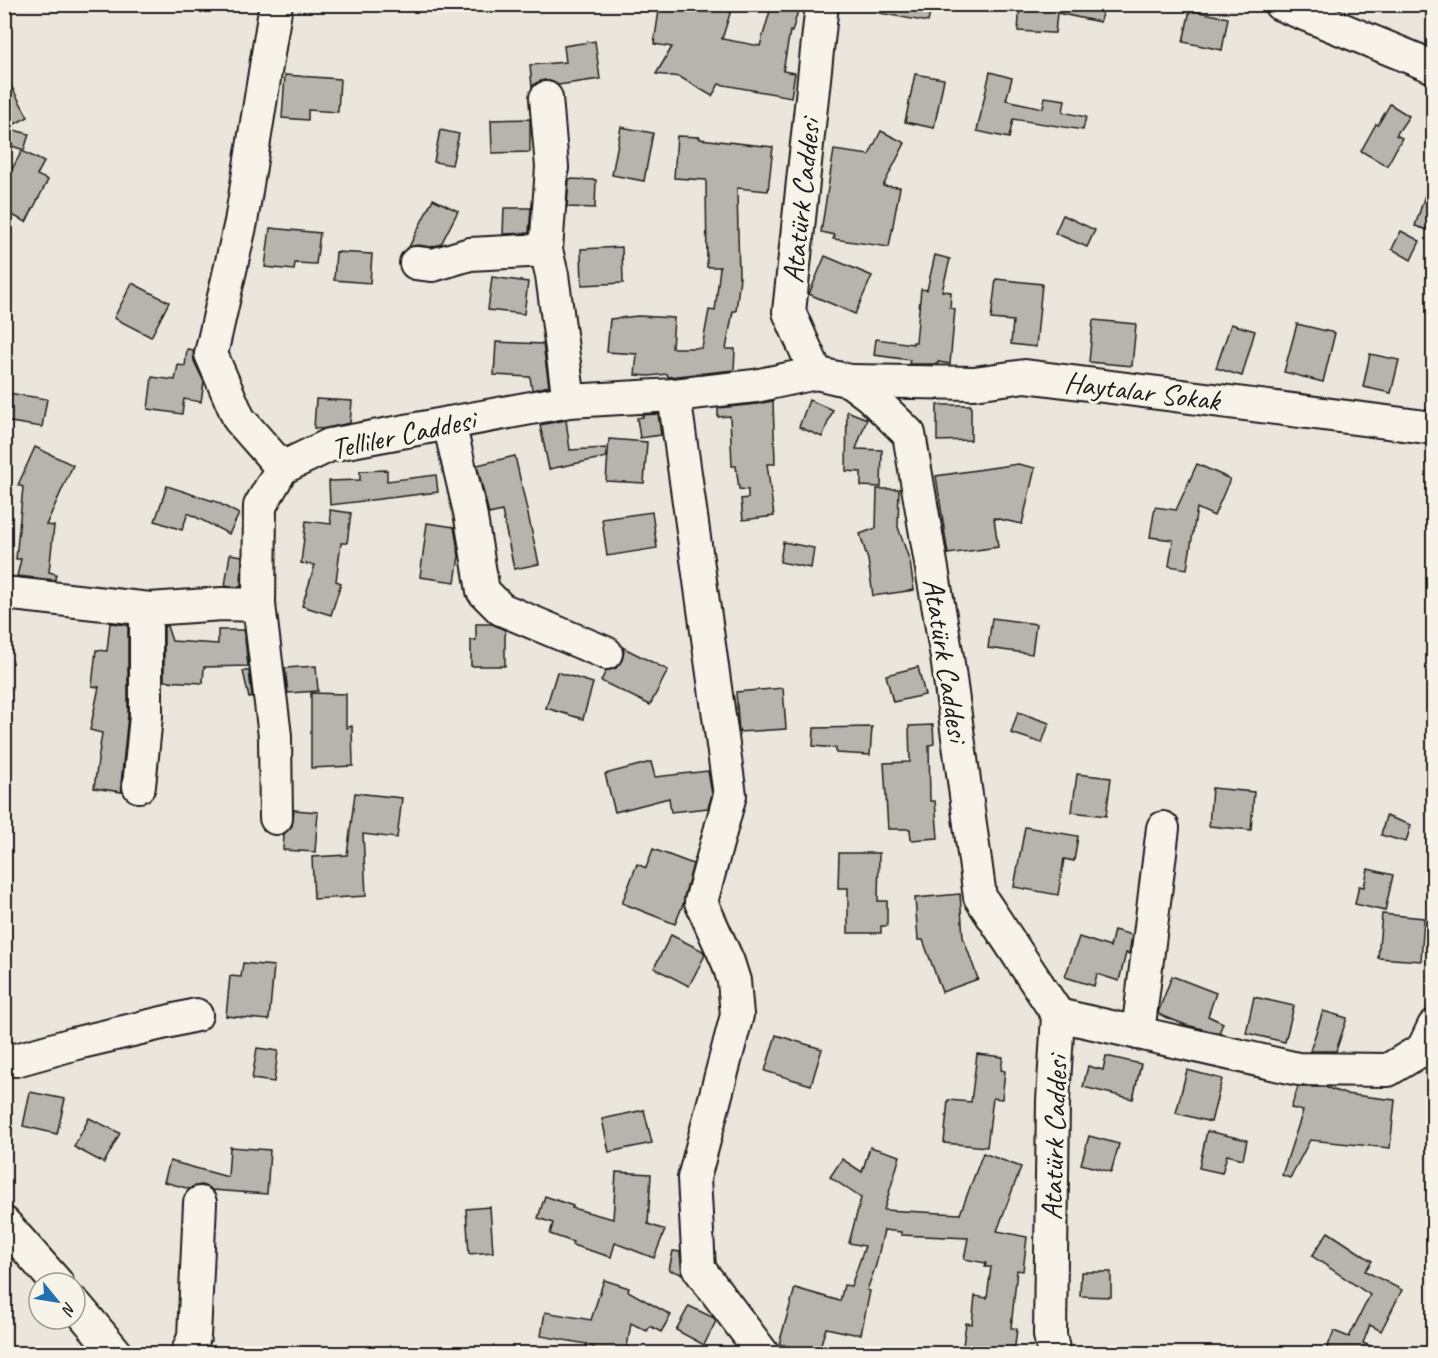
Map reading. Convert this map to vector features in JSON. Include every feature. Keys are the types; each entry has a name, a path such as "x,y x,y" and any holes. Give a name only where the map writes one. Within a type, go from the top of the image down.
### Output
{"street":[{"path":"276,4 241,222 211,354 239,418 282,468 260,506 259,605 275,736 276,818"},
{"name":"Atatürk Caddesi","path":"822,4 789,312 816,373 849,381 870,396 909,434 947,657 980,897 1058,1015 1053,1101 1050,1312 1050,1335 1054,1353"},
{"path":"1280,4 1434,67"},
{"path":"546,98 552,166 546,250 552,275 570,402"},
{"path":"416,263 433,265 470,254 546,250"},
{"name":"Telliler Caddesi","path":"282,468 330,445 449,423 570,402 674,395 755,386 816,373"},
{"name":"Haytalar Sokak","path":"849,381 974,383 1025,376 1434,428"},
{"path":"674,395 730,795 701,902 734,981 736,1015 694,1178 699,1269 763,1353"},
{"path":"449,423 470,512 483,591 501,609 606,653"},
{"path":"4,593 146,609 222,604 259,605"},
{"path":"139,786 146,716 146,609"},
{"path":"1138,1033 1162,828"},
{"path":"4,1058 16,1060 196,1015"},
{"path":"1058,1015 1298,1070 1388,1070 1423,1049 1434,1026"},
{"path":"187,1353 194,1337 200,1203"},
{"path":"4,1222 47,1271"},
{"path":"87,1318 117,1353"}],"building":[{"path":"660,4 733,4 722,39 760,46 772,4 800,4 792,32 790,31 783,71 795,73 791,97 719,84 712,96 680,77 656,74 672,47 654,44"},
{"path":"880,4 932,4 928,22 879,13"},
{"path":"1020,4 1104,4 1100,22 1057,13 1055,33 1051,33 1018,31"},
{"path":"1190,10 1228,18 1222,50 1183,42"},
{"path":"595,41 600,79 558,85 544,80 532,87 530,65 566,62 564,46"},
{"path":"990,72 1012,78 1006,100 1043,108 1045,97 1065,100 1063,112 1086,117 1083,130 1013,119 1009,138 977,131"},
{"path":"4,73 28,117 11,126 4,114"},
{"path":"915,74 944,79 934,128 905,122"},
{"path":"285,75 340,79 338,112 308,110 308,120 282,118"},
{"path":"1390,104 1409,116 1396,135 1402,138 1387,166 1361,151"},
{"path":"530,119 530,152 492,153 491,120"},
{"path":"621,127 653,133 644,181 612,175"},
{"path":"10,129 29,134 24,150 6,144"},
{"path":"440,130 459,134 452,165 434,162"},
{"path":"881,131 905,143 883,186 900,187 889,247 833,239 835,235 821,232 834,150 869,155"},
{"path":"677,136 773,147 768,191 737,188 740,277 736,311 733,311 726,349 735,349 734,370 668,377 667,374 635,375 637,354 607,352 610,319 638,316 674,318 672,348 702,348 709,310 715,311 720,267 707,267 706,180 674,178"},
{"path":"22,151 44,162 37,175 48,180 26,222 4,211 4,184"},
{"path":"569,179 596,180 595,208 567,207"},
{"path":"1430,180 1434,181 1434,232 1415,226"},
{"path":"433,199 458,211 441,244 431,247 418,245 409,247"},
{"path":"504,208 531,208 529,233 503,234"},
{"path":"1063,215 1095,230 1087,247 1055,233"},
{"path":"270,228 320,233 316,264 295,263 294,270 265,267"},
{"path":"1401,231 1420,241 1411,260 1392,249"},
{"path":"622,247 623,283 582,285 581,249"},
{"path":"336,252 372,254 370,283 334,280"},
{"path":"935,255 950,259 942,291 951,292 950,308 955,309 950,364 938,362 938,364 909,364 910,360 874,355 876,339 913,344 916,342 921,289 927,290"},
{"path":"825,256 872,276 855,314 809,294"},
{"path":"492,277 528,282 524,314 488,310"},
{"path":"996,279 1042,284 1036,347 1011,344 1013,321 991,319"},
{"path":"132,283 169,302 151,337 114,318"},
{"path":"1093,320 1136,324 1132,366 1089,362"},
{"path":"1231,324 1255,331 1242,376 1216,368"},
{"path":"1297,324 1335,333 1323,382 1284,372"},
{"path":"496,342 543,344 549,386 532,390 530,377 494,375"},
{"path":"187,349 193,350 194,361 204,382 201,402 184,399 182,414 148,409 152,377 175,380 178,365 185,366"},
{"path":"1370,354 1399,360 1391,393 1363,387"},
{"path":"8,393 47,399 42,427 4,421"},
{"path":"316,399 352,401 350,423 322,429 314,428"},
{"path":"809,400 833,410 822,437 799,427"},
{"path":"773,401 775,464 767,464 774,516 743,520 741,499 748,498 748,490 739,489 736,466 732,466 730,416 718,417 718,408"},
{"path":"937,405 971,405 971,440 937,441"},
{"path":"847,411 867,419 856,449 882,450 881,487 861,486 861,472 846,471"},
{"path":"658,414 661,435 640,438 637,418 643,417 642,415"},
{"path":"566,420 570,450 606,448 607,457 549,469 540,425"},
{"path":"609,439 647,442 644,483 606,481"},
{"path":"35,447 73,465 46,525 54,526 49,572 56,574 55,580 17,576 21,559 16,559 23,487 18,485"},
{"path":"515,456 539,564 514,569 502,511 489,514 477,465"},
{"path":"1018,464 1035,468 1022,524 994,518 998,547 948,554 936,476"},
{"path":"1197,464 1230,479 1214,516 1197,508 1187,569 1169,566 1173,540 1150,537 1155,507 1176,510"},
{"path":"387,470 387,481 436,475 438,492 330,505 329,481 360,480 360,471"},
{"path":"167,486 213,500 239,514 229,534 188,513 182,530 155,521"},
{"path":"877,489 899,489 898,527 910,562 914,590 873,596 868,560 860,534 876,528"},
{"path":"330,510 351,513 347,543 341,543 336,581 341,583 331,615 302,606 315,565 301,563 306,521 331,524"},
{"path":"652,512 657,548 607,556 602,519"},
{"path":"427,523 454,527 459,556 455,582 420,577"},
{"path":"783,542 814,548 811,568 780,562"},
{"path":"230,554 242,556 241,587 225,586"},
{"path":"992,618 1036,624 1032,654 988,648"},
{"path":"110,623 128,625 128,715 122,792 94,788 102,733 90,730 99,687 92,686 96,650 107,651"},
{"path":"476,624 492,624 505,630 505,666 471,666 471,640 476,640"},
{"path":"164,626 167,626 172,641 218,644 218,630 244,630 248,666 204,667 203,683 164,681"},
{"path":"622,647 668,670 650,705 601,681 606,671 616,668 622,660 624,651"},
{"path":"316,666 318,691 288,693 285,668"},
{"path":"918,667 925,695 893,702 886,675"},
{"path":"243,671 249,671 252,697 249,698"},
{"path":"557,672 593,683 583,719 546,708"},
{"path":"783,688 786,729 739,732 736,692"},
{"path":"311,693 346,694 346,728 352,726 353,766 311,768"},
{"path":"1018,712 1049,723 1042,743 1011,733"},
{"path":"933,725 934,744 929,745 930,801 935,801 938,838 911,840 910,829 888,829 884,763 910,762 909,726"},
{"path":"872,727 870,755 836,753 836,748 813,746 814,728"},
{"path":"651,762 655,777 708,771 712,794 708,808 671,812 669,798 615,812 605,774"},
{"path":"1077,774 1111,778 1106,816 1072,812"},
{"path":"1212,788 1254,792 1251,830 1209,826"},
{"path":"355,793 402,798 397,838 363,834 366,896 314,899 312,857 347,855"},
{"path":"294,810 318,812 315,852 283,850 284,834 292,826"},
{"path":"1386,816 1411,825 1406,842 1381,835"},
{"path":"1025,827 1078,836 1074,861 1064,859 1058,895 1014,887"},
{"path":"653,849 693,864 684,902 675,924 622,903 637,864 646,868"},
{"path":"839,853 879,853 878,901 887,901 887,926 881,926 881,933 848,933 848,888 838,888"},
{"path":"1368,869 1393,875 1385,911 1355,904 1359,886 1364,887"},
{"path":"960,894 963,937 978,979 942,992 923,940 918,940 915,898"},
{"path":"1382,914 1424,918 1421,961 1378,958"},
{"path":"1114,930 1132,935 1129,954 1126,953 1119,981 1097,974 1094,986 1065,977 1079,937 1110,947"},
{"path":"671,935 703,951 705,955 689,986 654,968"},
{"path":"243,963 274,966 269,1020 226,1016 230,976 241,977"},
{"path":"1172,976 1216,993 1208,1016 1223,1023 1219,1033 1186,1025 1158,1014"},
{"path":"1254,997 1294,1006 1285,1042 1246,1033"},
{"path":"1323,1011 1347,1018 1336,1051 1310,1051"},
{"path":"776,1035 822,1049 811,1085 765,1071"},
{"path":"257,1048 278,1051 274,1082 252,1079"},
{"path":"977,1054 1003,1057 1001,1070 1005,1071 1002,1099 993,1098 987,1147 944,1143 948,1100 971,1102"},
{"path":"1106,1056 1141,1064 1133,1099 1083,1087 1088,1066 1103,1070"},
{"path":"1187,1070 1222,1079 1211,1122 1176,1113"},
{"path":"1298,1087 1325,1087 1345,1094 1395,1100 1390,1148 1310,1140 1290,1178 1282,1175 1303,1111 1291,1108"},
{"path":"30,1092 65,1099 57,1134 23,1126"},
{"path":"644,1110 652,1143 609,1152 602,1119"},
{"path":"89,1118 120,1133 104,1163 74,1147"},
{"path":"1207,1131 1247,1140 1243,1159 1227,1155 1222,1173 1199,1168"},
{"path":"1089,1136 1119,1144 1111,1172 1081,1164"},
{"path":"230,1147 270,1150 267,1194 212,1190 201,1185 190,1189 164,1182 170,1161 228,1177"},
{"path":"870,1147 900,1156 884,1210 960,1214 983,1153 1021,1167 997,1231 1027,1237 1023,1271 1017,1270 1011,1328 1017,1329 1014,1353 962,1353 966,1323 972,1324 975,1296 987,1298 991,1267 985,1267 986,1263 964,1259 968,1238 901,1235 901,1232 884,1230 876,1265 867,1290 870,1291 861,1334 826,1328 818,1353 779,1344 795,1288 840,1301 844,1285 851,1286 865,1246 849,1243 861,1198 830,1177 842,1159 862,1172"},
{"path":"616,1172 651,1174 648,1224 665,1230 654,1258 615,1243 611,1257 572,1245 573,1242 550,1234 553,1223 538,1218 545,1196 573,1206 572,1208 613,1219"},
{"path":"490,1207 493,1252 469,1254 466,1209"},
{"path":"1328,1232 1372,1261 1365,1271 1402,1290 1381,1331 1370,1325 1363,1343 1387,1353 1325,1353 1334,1331 1349,1337 1370,1295 1312,1256"},
{"path":"673,1251 680,1252 682,1274 669,1270"},
{"path":"1081,1272 1111,1272 1111,1297 1080,1296"},
{"path":"604,1280 629,1288 628,1291 671,1315 661,1332 650,1326 647,1331 631,1323 626,1353 593,1353 594,1347 586,1346 587,1344 541,1336 545,1312 591,1320"},
{"path":"689,1306 716,1321 704,1345 676,1330"}]}
